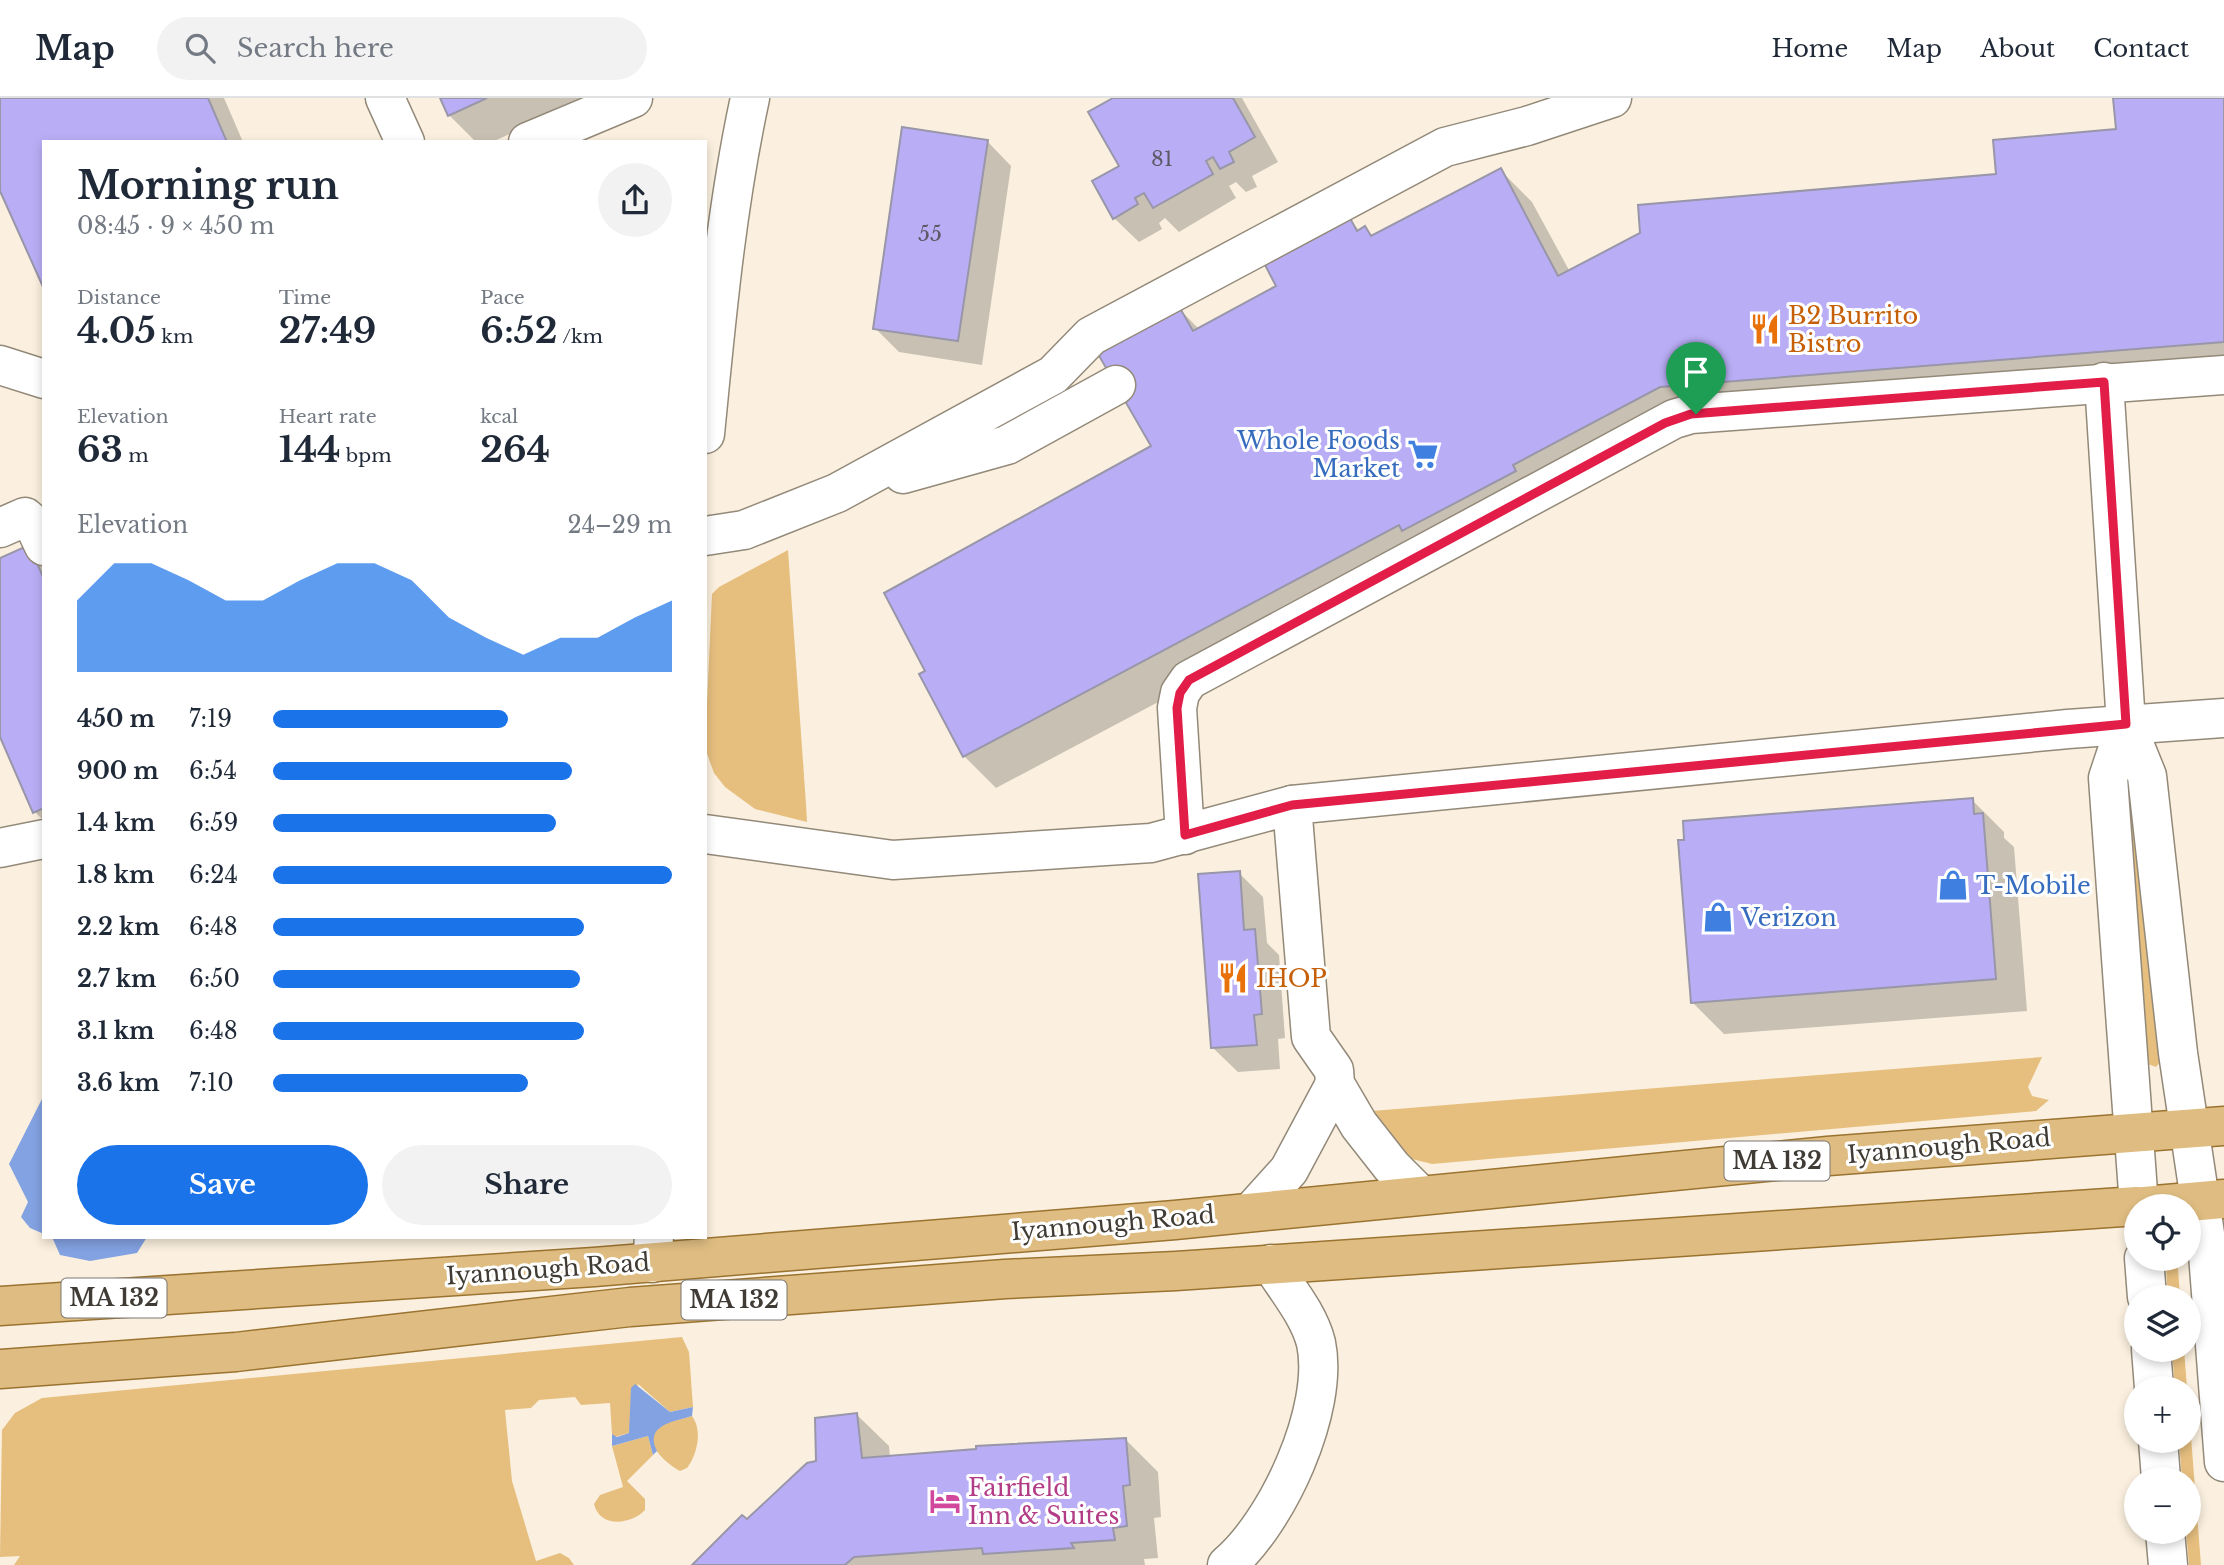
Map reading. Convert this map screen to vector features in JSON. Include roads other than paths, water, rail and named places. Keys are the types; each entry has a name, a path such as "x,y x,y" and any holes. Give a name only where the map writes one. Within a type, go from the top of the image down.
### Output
{"main road":[{"name":"Iyannough Road","path":"0,1306 653,1250 1175,1220 1419,1194 2134,1131 2207,1127"},
{"name":"Iyannough Road","path":"0,1369 248,1350 630,1307 1005,1279 1272,1264 2124,1207"}],"street":[{"path":"385,98 404,140"},
{"path":"533,140 633,98"},
{"path":"708,386 739,150 750,98"},
{"path":"837,493 1053,375 1091,336 1445,147 1527,126 1612,98"},
{"path":"0,365 42,378"},
{"path":"1185,835 1177,708 1180,693 1189,680 1665,423 1691,414 2224,375"},
{"path":"2104,382 2126,724 2147,776 2178,1053 2207,1127 2211,1200 2209,1270 2224,1462"},
{"path":"707,536 744,530 837,493 1007,445 1116,385"},
{"path":"0,528 25,517 34,525 42,542"},
{"path":"707,834 893,860 1151,843 1292,805 2126,724 2224,718"},
{"path":"2126,724 2108,778 2137,1194"},
{"path":"1292,805 1311,1037 1334,1070 1335,1084 1378,1149 1419,1194"},
{"path":"0,848 42,839"},
{"path":"1253,1210 1289,1170 1335,1084"},
{"path":"1238,1562 1290,1473 1317,1393 1319,1360 1315,1340 1306,1318 1272,1264"},
{"path":"2166,1544 2168,1565"}],"water":[{"path":"42,1099 42,1233 30,1228 21,1217 28,1202 9,1164"},
{"path":"53,1239 146,1239 137,1253 90,1261 60,1255"},
{"path":"635,1384 670,1412 693,1407 692,1416 657,1430 654,1442 657,1451 653,1455 648,1436 612,1446 612,1434 617,1437 629,1433 631,1388"}],"place":[{"name":"B2 Burrito Bistro","path":"1765,329"},
{"name":"Whole Foods Market","path":"1423,454"},
{"name":"T-Mobile","path":"1953,885"},
{"name":"Verizon","path":"1718,917"},
{"name":"IHOP","path":"1233,978"},
{"name":"Fairfield Inn & Suites","path":"945,1501"}]}
